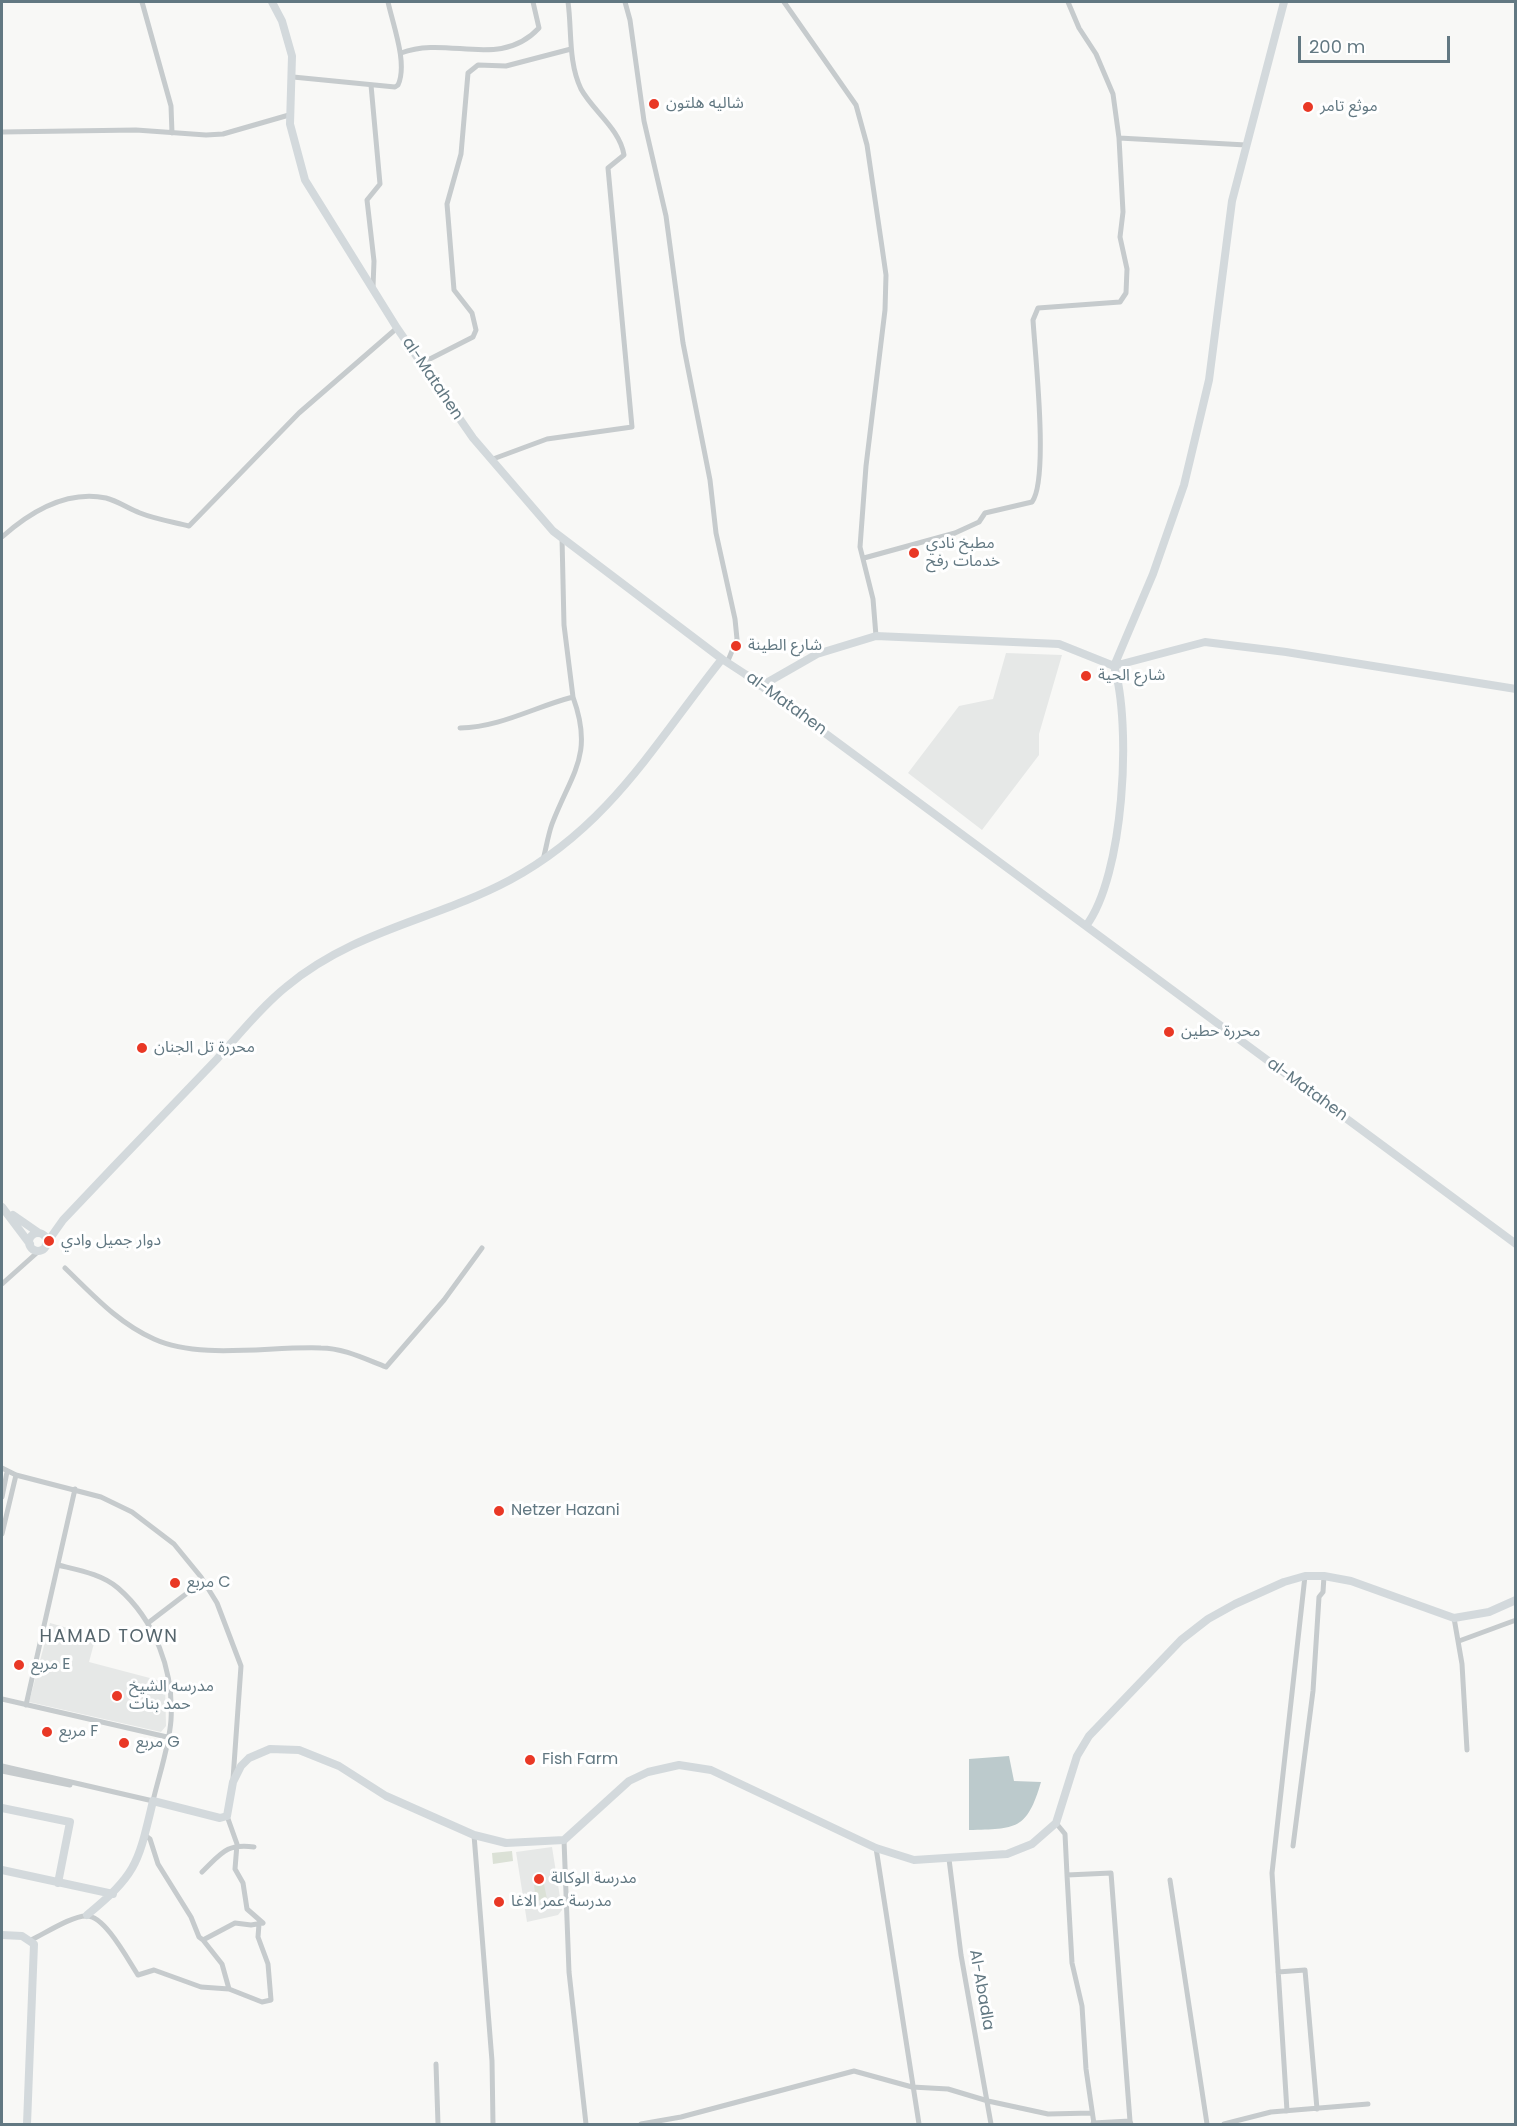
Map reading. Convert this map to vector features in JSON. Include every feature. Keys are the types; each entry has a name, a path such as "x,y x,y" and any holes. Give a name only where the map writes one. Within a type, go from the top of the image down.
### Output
{"street":[{"path":"142,2 161,75 169,96 173,114 172,133"},
{"name":"al-Matahen","path":"272,2 286,34 293,77 289,115 295,151 304,180 373,287 396,328 473,438 553,531 724,661 761,686 1515,1244"},
{"path":"293,77 371,85 398,85 401,53 396,42 388,2"},
{"path":"401,53 422,47 509,48 533,35 539,28 533,2"},
{"path":"493,459 547,439 632,427 608,168 623,158 624,150 581,87 571,49 568,2"},
{"path":"2,1284 43,1247 63,1220 286,987 354,942 482,893 543,860 580,832 621,792 724,661 737,639 735,619 716,533 710,480 682,344 666,216 644,121 630,20 625,2"},
{"path":"784,2 856,105 867,145 882,247 886,275 885,310 866,466 860,547 873,598 876,636"},
{"path":"864,558 955,533 979,522 985,513 1032,502 1037,495 1040,400 1033,320 1038,308 1120,302 1126,293 1127,268 1120,237 1124,212 1119,138 1113,94 1096,54 1079,28 1068,2"},
{"path":"1086,926 1095,914 1104,893 1119,823 1122,712 1119,684 1114,666 1153,574 1185,485 1209,380 1225,242 1246,145 1284,2"},
{"path":"422,363 472,337 476,330 472,313 454,290 447,204 462,154 468,73 478,65 506,66 533,61 571,49"},
{"path":"371,85 380,184 367,200 374,261 373,287"},
{"path":"2,132 136,130 223,134 289,115"},
{"path":"1119,138 1246,145"},
{"path":"2,537 22,519 54,503 79,496 108,499 142,514 189,526 299,413 396,328"},
{"path":"543,860 551,825 582,752 581,720 573,697 564,625 562,538"},
{"path":"761,686 817,654 876,636 1059,644 1114,666 1205,642 1286,652 1515,689"},
{"path":"460,728 496,724 542,705 573,697"},
{"path":"2,1207 46,1238 43,1247"},
{"path":"2,1207 30,1245 43,1247"},
{"path":"32,1257 30,1245 32,1236 63,1220"},
{"path":"65,1268 116,1317 136,1330 173,1346 202,1351 323,1348 349,1353 386,1367 444,1300 482,1248"},
{"path":"2,1497 3,1471 101,1497 132,1512 174,1544 217,1603 241,1666 232,1782 227,1816 237,1844 236,1869 243,1883 247,1910 263,1923 235,1923 203,1940"},
{"path":"2,1534 15,1475"},
{"path":"26,1705 75,1489"},
{"path":"58,1564 95,1575 117,1587 148,1623 161,1650 171,1683 171,1721 146,1836 133,1870 113,1894 87,1916"},
{"path":"232,1782 241,1766 259,1753 270,1749 299,1750 339,1766 386,1796 474,1835 520,1844 564,1840 629,1781 648,1772 679,1765 711,1770 876,1848 914,1860 1007,1854 1032,1844 1056,1823 1077,1756 1089,1736 1181,1640 1208,1619 1235,1604 1284,1582 1305,1576 1324,1576 1352,1581 1454,1618 1489,1612 1515,1600"},
{"path":"1287,2112 1272,1873 1273,1844 1305,1576"},
{"path":"1293,1846 1313,1691 1319,1597 1323,1592 1324,1576"},
{"path":"148,1623 203,1581"},
{"path":"1454,1618 1459,1641 1467,1750"},
{"path":"1459,1641 1515,1620"},
{"path":"2,1699 167,1737"},
{"path":"2,1766 220,1818 227,1816"},
{"path":"2,1771 153,1801"},
{"path":"2,1808 70,1822 58,1883"},
{"path":"1056,1823 1065,1834 1072,1963 1082,2006 1086,2069 1094,2124 1131,2122 1111,1873 1068,1875"},
{"path":"474,1835 491,2043 493,2124"},
{"path":"146,1836 150,1839 158,1864 191,1917 199,1937 222,1964 229,1989"},
{"path":"564,1840 571,2001 586,2124"},
{"path":"202,1872 228,1848 237,1844 254,1846"},
{"path":"876,1848 918,2124"},
{"name":"Al-Abadla","path":"949,1859 961,1955 991,2124"},
{"path":"2,1870 113,1894"},
{"path":"1170,1880 1207,2124"},
{"path":"31,1940 77,1917 87,1916 101,1921 138,1975 154,1970 201,1987 229,1989 262,2002 271,2000 268,1964 258,1937 259,1924"},
{"path":"2,1935 22,1936 31,1940"},
{"path":"27,2124 34,1952 31,1940"},
{"path":"1278,1972 1305,1970 1317,2109"},
{"path":"436,2064 438,2124"},
{"path":"641,2124 681,2117 854,2071 912,2087 948,2089 988,2101 1048,2114 1092,2113"},
{"path":"1224,2124 1271,2112 1368,2104"}],"shaded area":[{"path":"1006,653 1062,655 1039,734 1039,755 982,830 908,773 959,706 993,699"},
{"path":"50,1623 96,1636 89,1662 165,1682 166,1726 161,1732 29,1702"},
{"path":"1009,1756 1014,1781 1041,1782 1030,1810 1017,1824 1009,1827 969,1830 969,1759"},
{"name":"مدرسة الوكالة","path":"552,1847 562,1910 558,1915 527,1922 516,1852"},
{"path":"512,1851 513,1861 493,1864 492,1853"},
{"path":"544,1884 547,1899 536,1901 534,1885"}],"place":[{"name":"شاليه هلتون","path":"654,104"},
{"name":"موثع تامر","path":"1308,107"},
{"name":"مطبخ نادي خدمات رفح","path":"914,553"},
{"name":"شارع الطينة","path":"736,646"},
{"name":"شارع الحية","path":"1086,676"},
{"name":"محررة حطين","path":"1169,1032"},
{"name":"محررة تل الجنان","path":"142,1048"},
{"name":"دوار جميل وادي","path":"49,1241"},
{"name":"Netzer Hazani","path":"499,1511"},
{"name":"مربع C","path":"175,1583"},
{"name":"مربع E","path":"19,1665"},
{"name":"مدرسه الشيخ حمد بنات","path":"117,1696"},
{"name":"مربع F","path":"47,1732"},
{"name":"مربع G","path":"124,1743"},
{"name":"Fish Farm","path":"530,1760"},
{"name":"مدرسة الوكالة","path":"539,1879"},
{"name":"مدرسة عمر الاغا","path":"499,1902"}],"district":[{"name":"HAMAD TOWN","path":"109,1637"}]}
